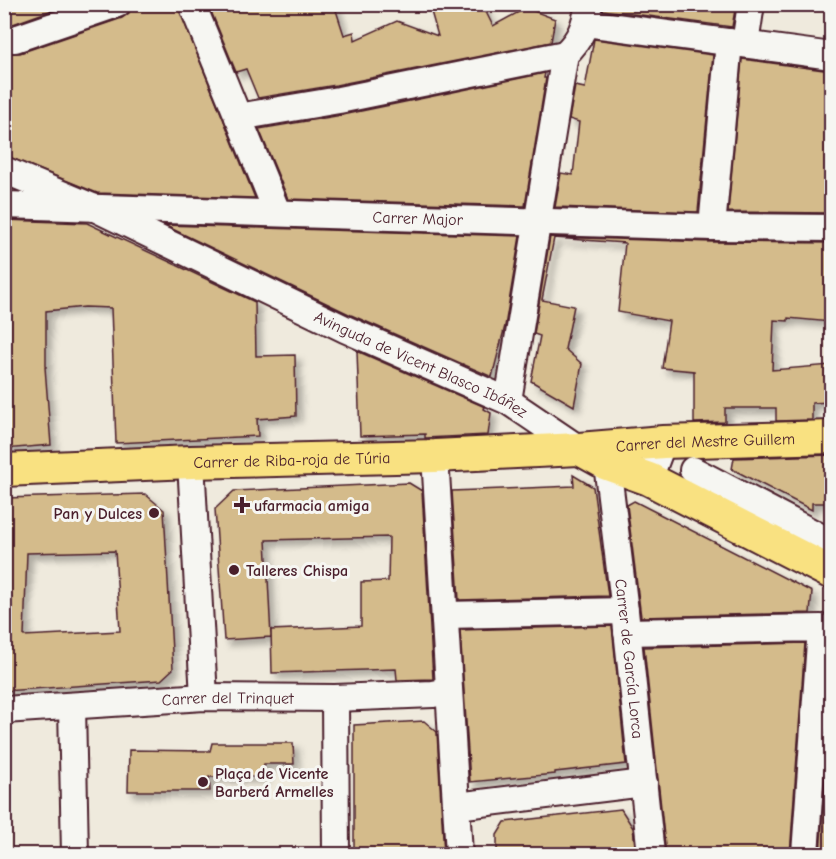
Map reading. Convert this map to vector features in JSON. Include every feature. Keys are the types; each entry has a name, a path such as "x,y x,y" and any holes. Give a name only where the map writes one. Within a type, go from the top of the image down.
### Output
{"main road":[{"name":"Carrer del Mestre Guillem","path":"579,448 663,442 831,437"},
{"name":"Carrer de Riba-roja de Túria","path":"4,470 190,462 435,456 579,448"},
{"name":"Avinguda de Vicent Blasco Ibáñez","path":"579,448 607,464 649,479 831,573"}],"street":[{"path":"4,38 15,39 117,4"},
{"path":"192,4 277,212"},
{"path":"712,226 737,43 751,4"},
{"path":"238,117 339,100 565,54 576,43 587,14 737,43 831,56"},
{"path":"508,402 565,54"},
{"name":"Avinguda de Vicent Blasco Ibáñez","path":"4,170 97,209 345,329 508,402 579,448"},
{"name":"Carrer Major","path":"4,205 831,228"},
{"path":"649,479 663,442"},
{"path":"435,456 459,855"},
{"path":"190,462 204,697"},
{"name":"Carrer de García Lorca","path":"607,464 651,855"},
{"path":"693,470 831,543"},
{"path":"445,615 821,628 806,855"},
{"name":"Carrer del Trinquet","path":"4,710 204,697 335,698 433,694 449,691"},
{"path":"335,698 336,855"},
{"path":"72,706 75,855"},
{"path":"456,803 465,805 644,783"}],"building":[{"path":"4,4 69,4 13,24 4,23"},
{"path":"132,4 177,4 255,198 97,193 4,155 4,53 20,53 122,18 129,13"},
{"path":"208,4 334,4 344,35 354,32 355,40 397,21 438,36 430,8 443,4 482,4 493,26 526,8 555,19 551,42 336,85 258,98 246,69 236,72"},
{"path":"604,4 736,4 732,27 603,10"},
{"path":"594,39 713,55 698,212 555,207 561,173 573,175 579,122 569,119 575,86 585,88"},
{"path":"742,59 831,71 831,213 728,212"},
{"path":"545,73 525,206 288,199 259,129 342,115"},
{"path":"4,220 87,223 255,302 256,356 295,355 296,416 257,419 258,436 116,443 111,308 85,307 46,311 45,367 51,445 4,449"},
{"path":"164,225 520,236 505,326 492,377 351,315"},
{"path":"550,237 831,243 831,322 788,318 788,321 774,320 772,370 831,365 831,402 812,403 812,420 776,421 776,408 725,408 725,422 694,423 694,371 662,368 669,321 618,312 625,243 554,238 542,300 574,306 565,349 582,364 574,406 531,381 540,336 534,334"},
{"path":"357,351 485,407 484,409 491,413 488,435 425,438 425,434 360,436"},
{"path":"831,455 831,503 812,503 812,510 732,469 734,458"},
{"path":"573,475 593,487 608,596 459,600 452,491 574,486"},
{"path":"409,483 422,491 433,679 397,680 396,669 272,673 271,630 361,626 361,582 388,581 389,537 266,540 271,637 224,640 215,509 234,491"},
{"path":"145,494 164,510 173,669 161,680 4,691 4,498","holes":["115,551 120,631 24,636 27,553"]},
{"path":"634,501 812,592 810,613 641,617 627,505"},
{"path":"612,626 626,764 470,782 460,630"},
{"path":"805,643 790,855 666,855 644,647"},
{"path":"831,692 831,855 820,855"},
{"path":"424,721 437,732 444,855 354,855 354,725"},
{"path":"212,743 293,743 294,764 264,764 264,777 209,777 210,791 128,791 129,750 210,751"},
{"path":"621,809 633,828 636,855 497,855 497,835 505,822"}],"place":[{"name":"ufarmacia amiga","path":"242,505"},
{"name":"Pan y Dulces","path":"154,513"},
{"name":"Talleres Chispa","path":"234,570"},
{"name":"Plaça de Vicente Barberá Armelles","path":"203,782"}]}
